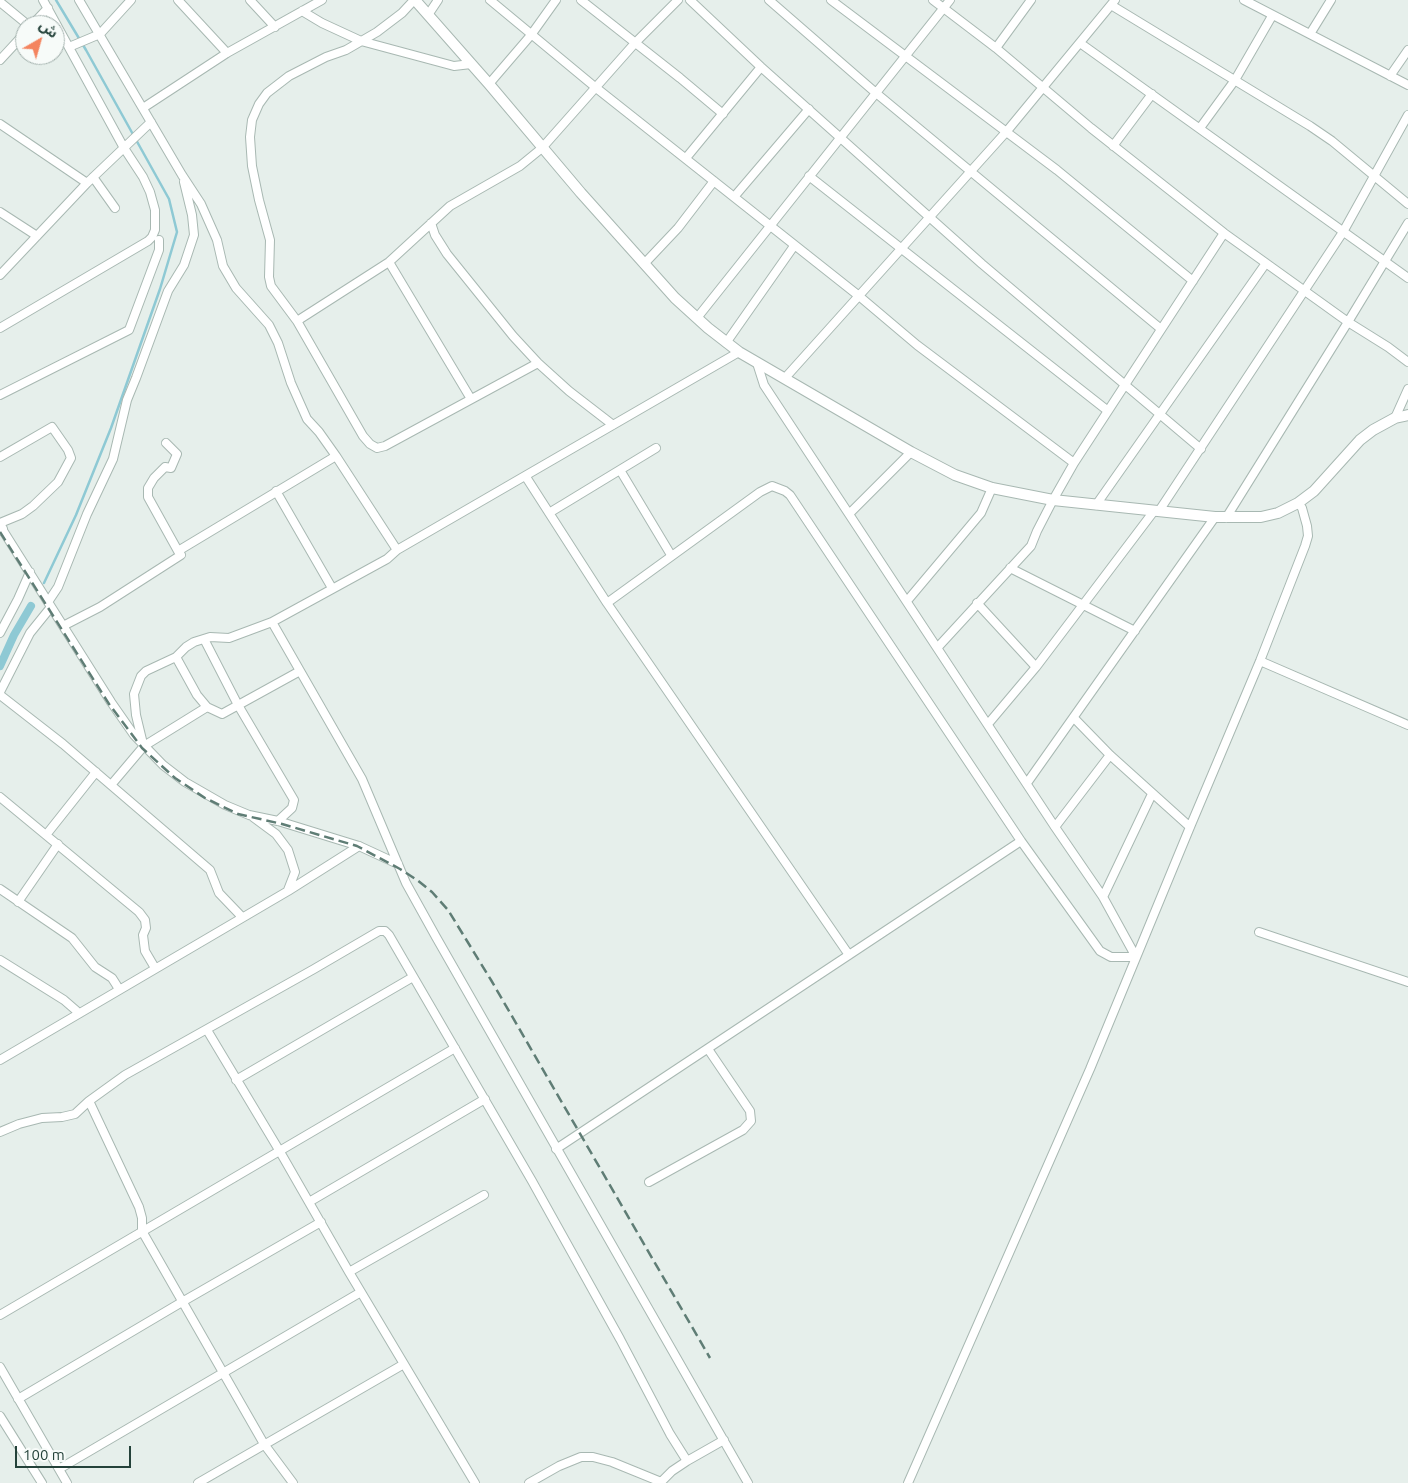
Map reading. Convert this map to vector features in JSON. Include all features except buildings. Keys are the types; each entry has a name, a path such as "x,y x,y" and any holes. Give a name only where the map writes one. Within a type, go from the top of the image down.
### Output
{"street":[{"path":"0,328 152,237 155,230 155,210 143,177 72,46 43,0"},
{"path":"79,0 98,35 201,204 205,218 217,240 223,266 236,288 268,325 278,343 291,383 307,419 336,456 397,550"},
{"path":"72,46 98,35 131,0"},
{"path":"178,0 227,53"},
{"path":"250,0 275,27"},
{"path":"143,108 227,53 322,0"},
{"path":"538,363 385,446 378,448 370,444 363,436 297,321 276,295 269,277 270,240 252,166 250,137 252,120 259,104 267,93 289,76 326,57 346,50 361,41 390,22 414,0 644,264 675,298 697,318 739,352 911,452 955,475 992,488 1052,500 1220,517 1261,517 1278,513 1298,503 1314,491 1360,440 1372,430 1395,418 1408,415"},
{"path":"428,15 438,0"},
{"path":"490,0 595,87 859,296 917,346 1074,463"},
{"path":"489,84 531,35 556,0"},
{"path":"581,0 680,78 722,114"},
{"path":"297,321 389,262 450,206 520,166 542,148 635,43 678,0"},
{"path":"690,0 982,264 1201,450"},
{"path":"769,0 876,93 1161,329"},
{"path":"831,0 907,55 1057,170 1193,280"},
{"path":"933,0 996,48 1113,146 1224,233 1348,322 1408,362"},
{"path":"697,318 950,0"},
{"path":"996,48 1031,0"},
{"path":"1244,0 1408,85"},
{"path":"1310,34 1331,0"},
{"path":"0,2 17,15"},
{"path":"786,378 1006,132 1113,3 1310,126 1374,175 1408,204"},
{"path":"41,15 48,8"},
{"path":"302,12 361,41 454,66 471,64"},
{"path":"1200,128 1235,80 1272,16"},
{"path":"1080,43 1408,278"},
{"path":"0,60 15,44"},
{"path":"1390,76 1408,50"},
{"path":"686,158 762,67"},
{"path":"1113,146 1152,94"},
{"path":"734,197 809,109"},
{"path":"988,724 1036,667 1157,511 1201,450 1342,232 1408,114"},
{"path":"0,275 93,177 151,122"},
{"path":"0,124 87,184"},
{"path":"182,175 192,215 194,235 190,248 184,265 168,291 136,378 128,400 113,459 87,514 50,605 30,633 0,694 96,772 210,870 220,893 242,917"},
{"path":"809,176 1108,411"},
{"path":"93,177 115,208"},
{"path":"644,264 678,228 714,181"},
{"path":"0,212 37,236"},
{"path":"431,223 435,235 447,254 485,302 538,363 569,392 613,425"},
{"path":"1027,782 1135,631 1220,517 1348,322 1408,223"},
{"path":"938,647 1031,546 1052,500 1074,463 1224,233"},
{"path":"0,395 129,330 159,250 159,240"},
{"path":"726,343 794,246"},
{"path":"389,262 471,399"},
{"path":"1096,505 1266,263"},
{"path":"144,746 134,694 136,685 141,676 146,672 176,657 186,646 204,639 216,637 229,638 272,622 388,559 397,550 739,352"},
{"path":"757,362 764,385 1103,897 1136,957"},
{"path":"1395,418 1408,389"},
{"path":"0,457 52,427 68,450 71,458 58,482 33,506 1,527 111,702 144,746 163,765 185,782 216,801 249,815 278,821 359,846 398,864"},
{"path":"63,626 100,607 181,556 148,497 148,488 154,478 164,467 171,468 177,454 166,443"},
{"path":"549,513 656,448"},
{"path":"850,514 911,452"},
{"path":"178,551 336,456"},
{"path":"620,470 671,555"},
{"path":"526,477 607,603 849,955"},
{"path":"607,603 671,555 767,488 776,486 786,491 1021,840 1100,952 1111,957 1136,957"},
{"path":"907,601 981,513 992,488"},
{"path":"276,491 332,588"},
{"path":"908,1483 1090,1069 1260,660 1308,536 1302,508 1298,503"},
{"path":"1010,568 1135,631"},
{"path":"0,634 30,572"},
{"path":"977,603 1036,667"},
{"path":"0,612 7,620"},
{"path":"272,622 362,779 398,864 436,937 748,1483"},
{"path":"204,639 238,705 294,800 292,808 278,821"},
{"path":"176,657 197,695 207,707 222,714 300,671"},
{"path":"1260,660 1408,725"},
{"path":"111,785 144,746 207,707"},
{"path":"1074,718 1110,755 1190,827"},
{"path":"1055,827 1110,755"},
{"path":"46,834 96,772"},
{"path":"1103,897 1152,794"},
{"path":"0,797 139,912 145,920 146,928 143,935 144,951 155,968"},
{"path":"249,815 276,834 288,850 295,872 288,891"},
{"path":"556,1149 1021,840"},
{"path":"18,902 58,844"},
{"path":"2,1056 288,891 359,846"},
{"path":"0,889 72,938 95,967 112,978 119,989"},
{"path":"0,1132 19,1124 42,1118 75,1114 89,1100 125,1075 379,931 384,931 389,935 456,1048 615,1331 670,1434 688,1460"},
{"path":"1259,932 1408,982"},
{"path":"0,960 64,1000 79,1013"},
{"path":"236,1080 413,977"},
{"path":"207,1030 474,1483"},
{"path":"0,1315 456,1048"},
{"path":"649,1182 743,1130 750,1121 750,1111 708,1049"},
{"path":"309,1202 485,1099"},
{"path":"89,1100 139,1207 142,1218 142,1231 264,1444 293,1483"},
{"path":"349,1272 484,1195"},
{"path":"18,1399 321,1222"},
{"path":"59,1469 361,1292"},
{"path":"198,1483 404,1364"},
{"path":"0,1367 67,1483"},
{"path":"0,1416 42,1483"},
{"path":"529,1483 559,1466 581,1458 593,1457 612,1462 661,1483 672,1471 688,1460 724,1440"}],"waterway":[{"path":"44,583 76,515 111,428 160,289 177,232 169,199 56,0"},
{"path":"0,666 14,635 31,606"}],"railway":[{"path":"0,532 109,704 142,748 175,778 205,798 238,814 282,824 357,846 417,880 432,892 448,910 491,980 710,1358"}]}
